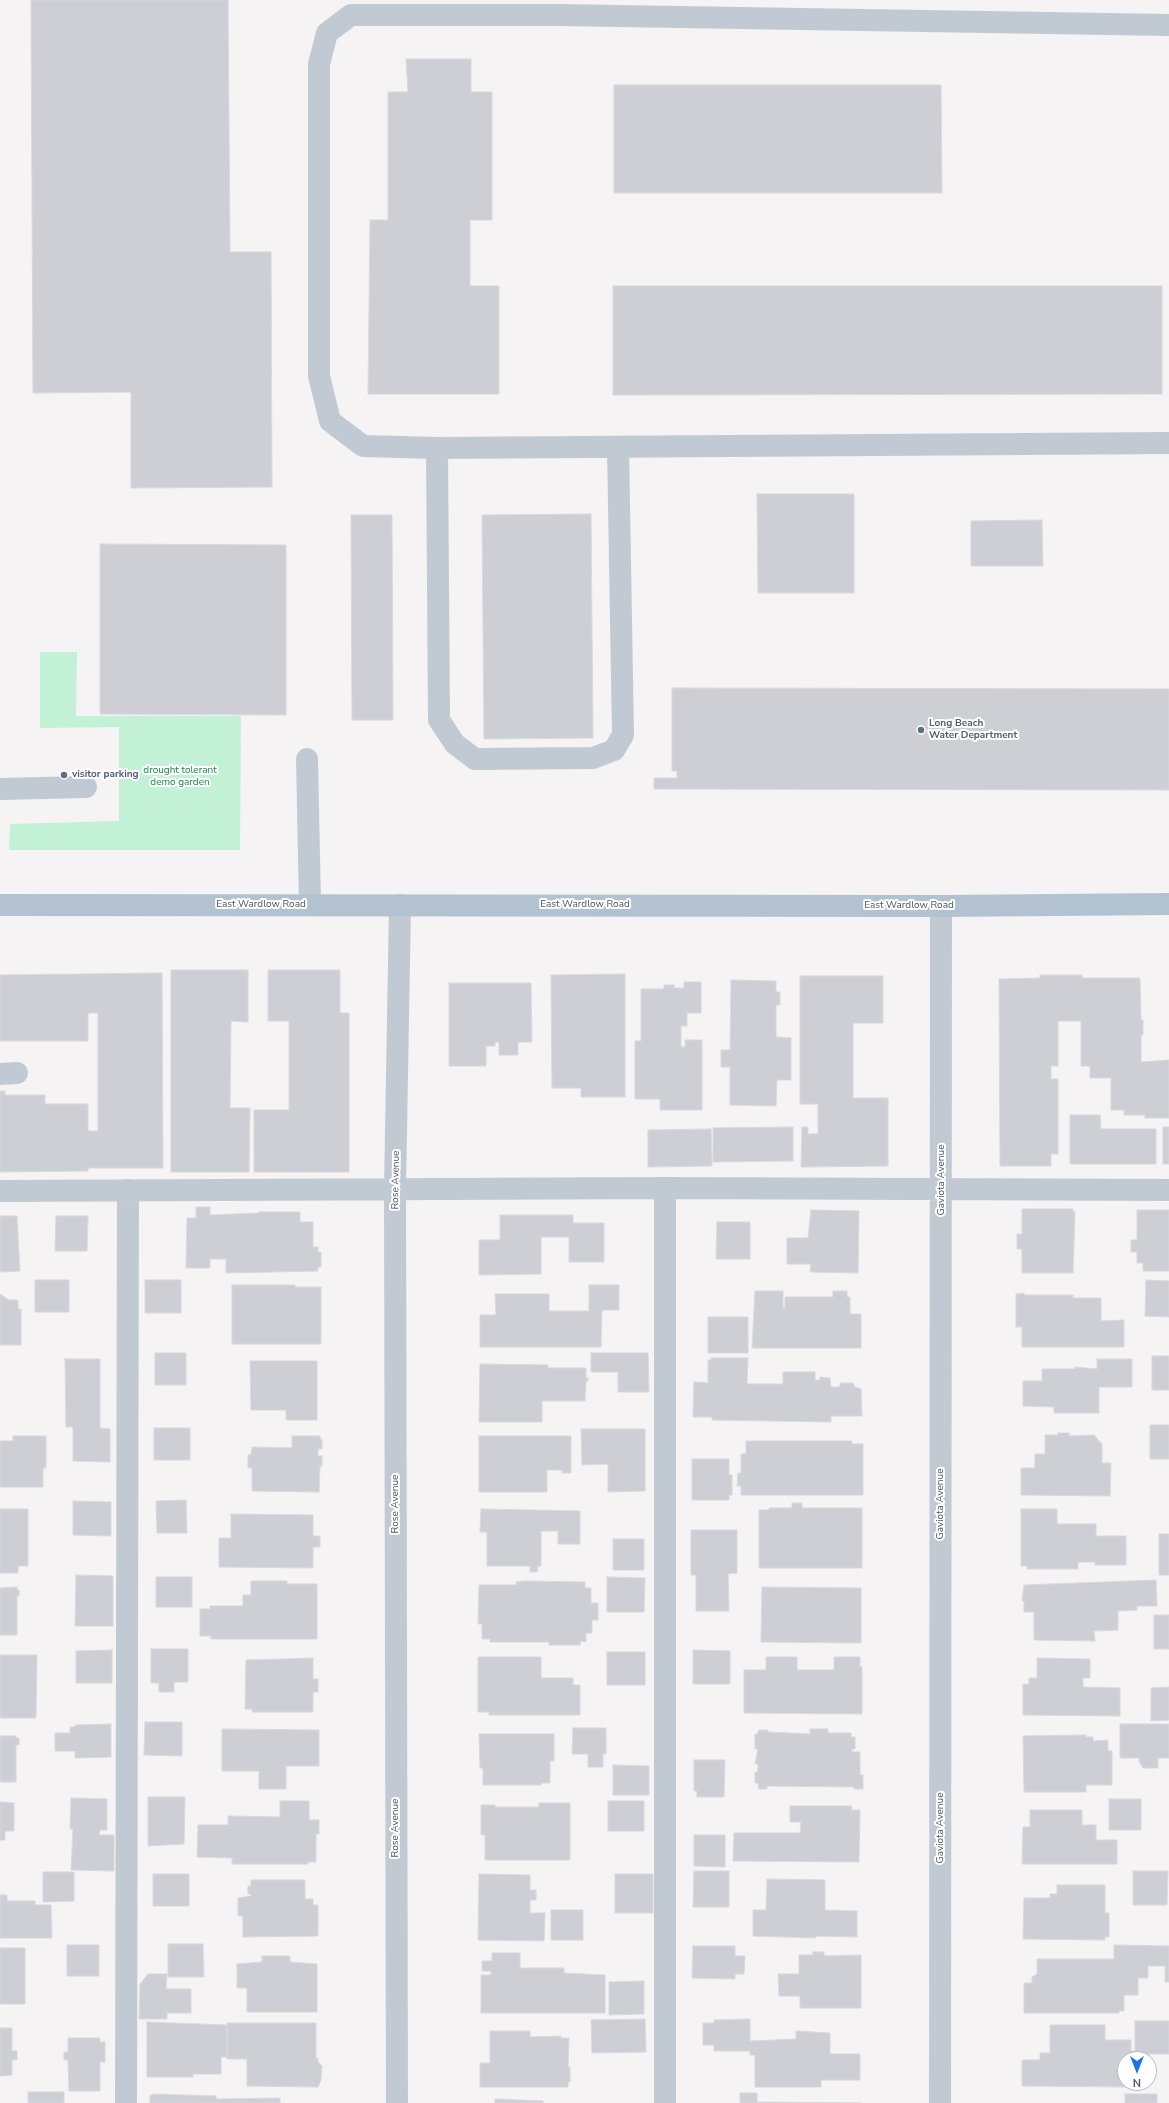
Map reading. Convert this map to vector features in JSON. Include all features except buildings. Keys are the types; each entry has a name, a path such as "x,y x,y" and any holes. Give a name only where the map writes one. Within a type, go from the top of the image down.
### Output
{"main road":[{"name":"East Wardlow Road","path":"0,905 941,906 1169,904"}],"street":[{"path":"1169,25 557,7 352,15 327,32 318,64 318,376 330,421 363,446 437,448 1169,443"},
{"path":"437,448 439,720 455,744 475,759 483,759 593,758 614,750 623,735 618,447"},
{"path":"307,759 310,905"},
{"path":"0,789 86,787"},
{"name":"Rose Avenue","path":"397,2103 395,1189 400,905"},
{"name":"Gaviota Avenue","path":"940,2103 942,1188 941,906"},
{"path":"665,1188 665,2103"},
{"path":"0,1191 665,1188 1169,1190"},
{"path":"126,2103 128,1190"}],"green space":[{"name":"drought tolerant demo garden","path":"40,652 77,652 76,716 241,716 240,850 9,850 10,824 119,821 119,727 40,728"}],"place":[{"name":"Long Beach Water Department","path":"921,730"},
{"name":"visitor parking","path":"64,775"}]}
